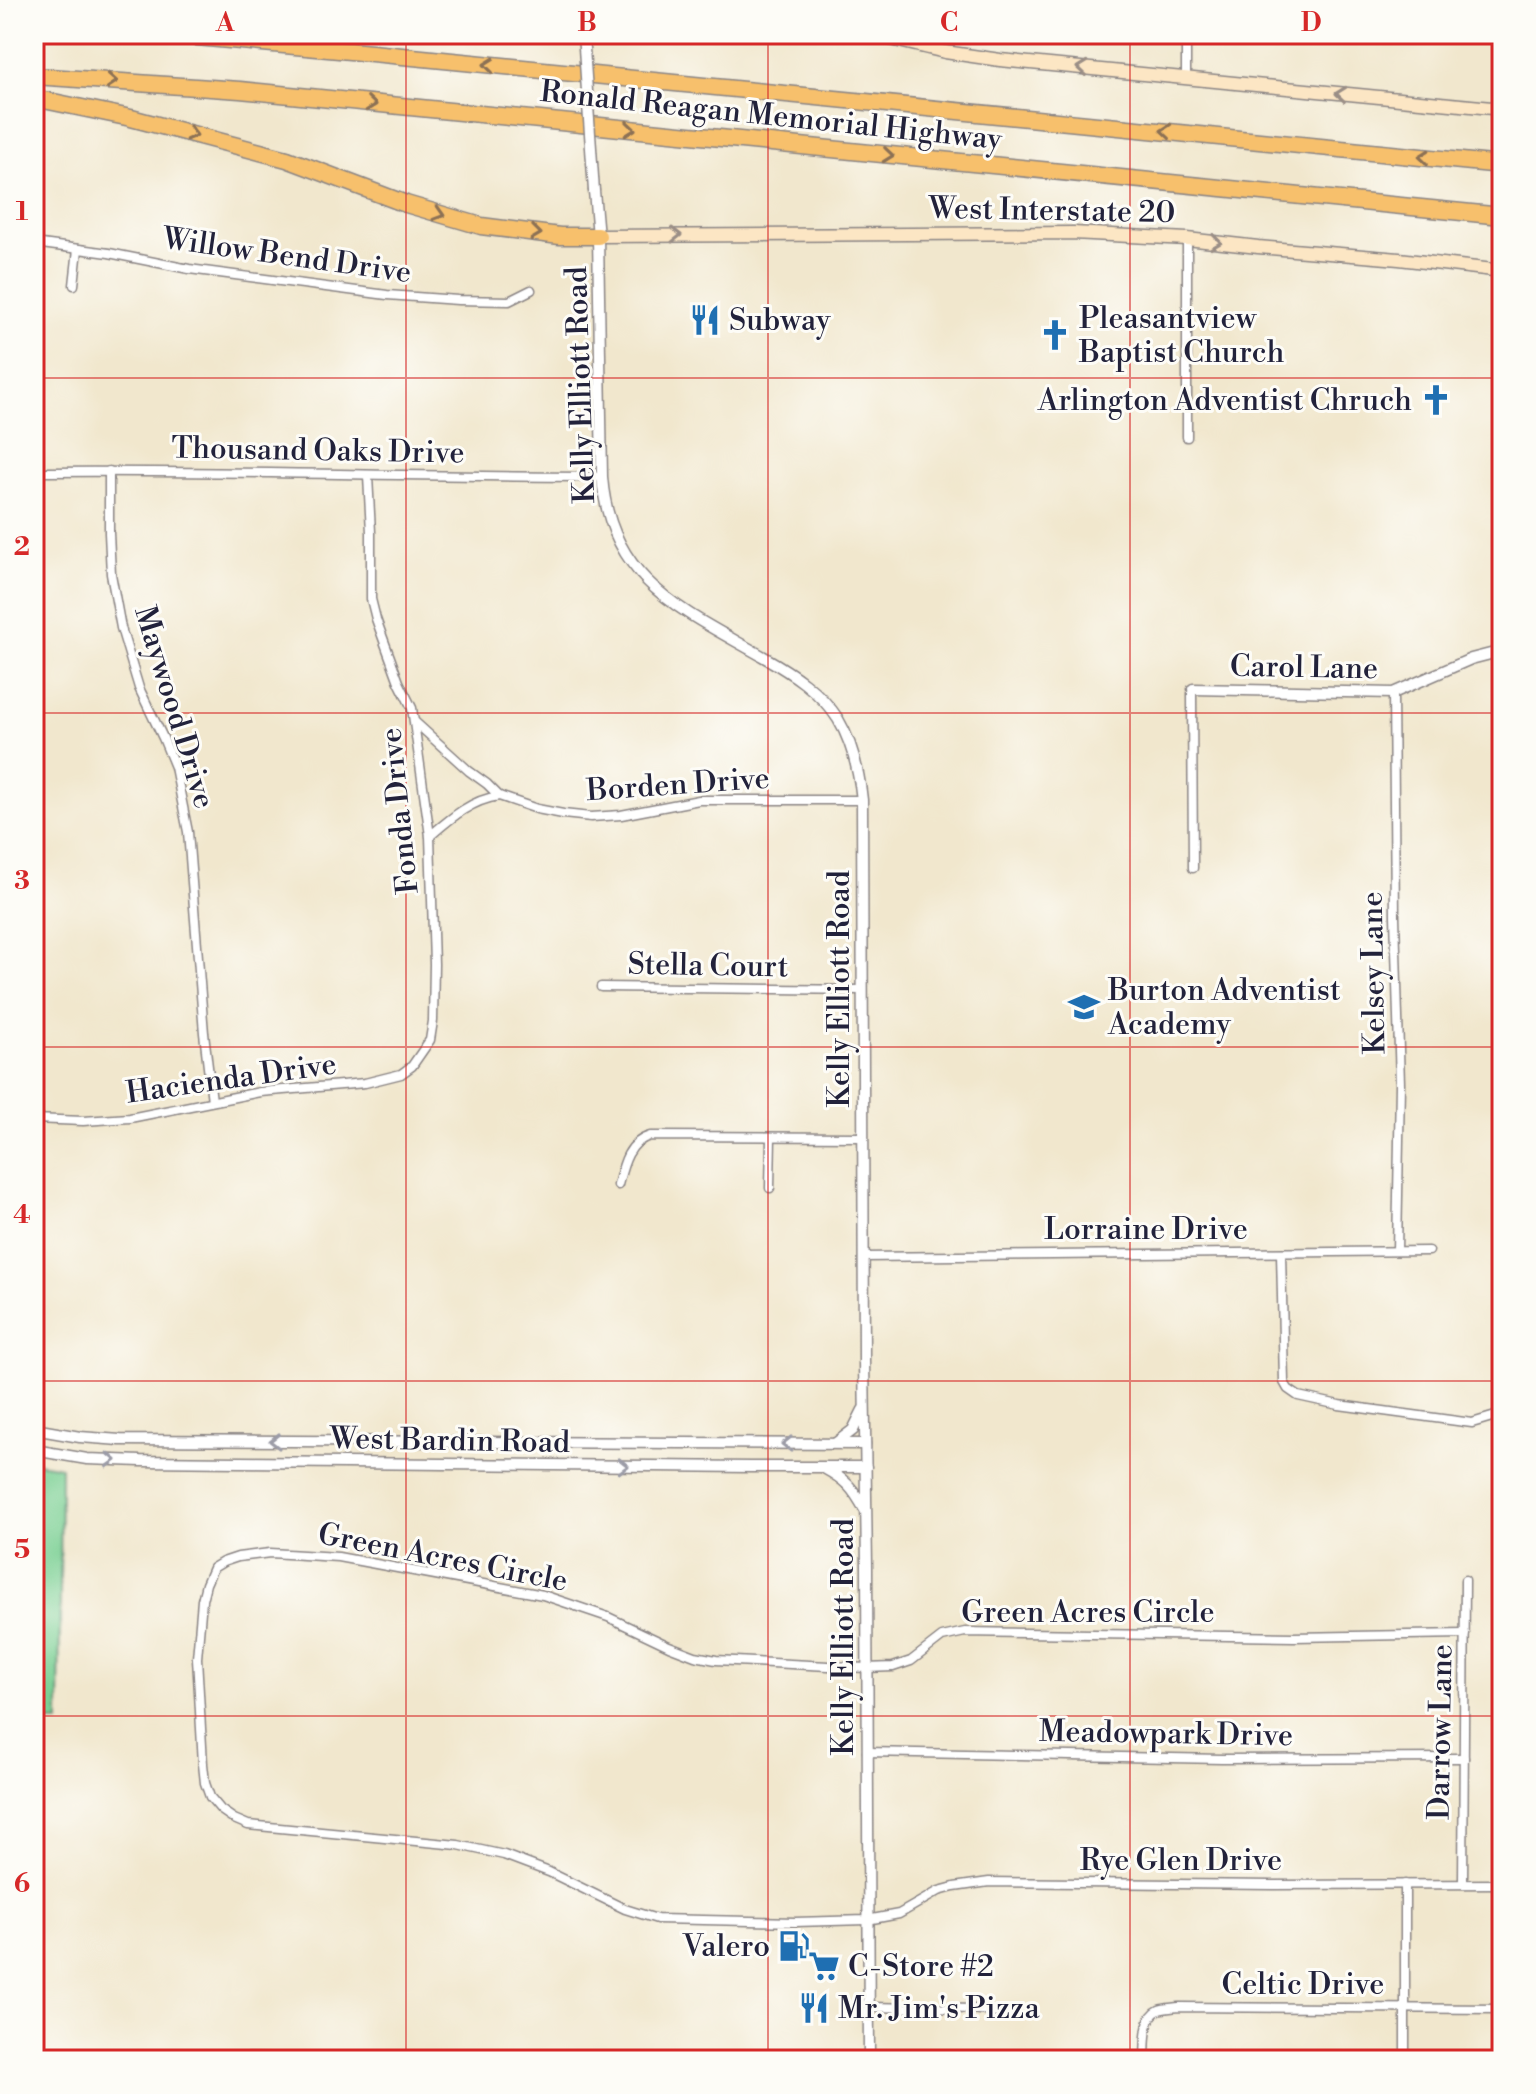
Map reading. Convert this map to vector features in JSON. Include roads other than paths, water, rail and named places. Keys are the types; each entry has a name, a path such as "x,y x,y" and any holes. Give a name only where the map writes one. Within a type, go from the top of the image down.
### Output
{"highway":[{"name":"Ronald Reagan Memorial Highway","path":"163,34 1502,165"},
{"name":"Ronald Reagan Memorial Highway","path":"34,76 240,90 1502,216"},
{"path":"34,98 131,118 287,159 406,204 481,226 560,236 598,236"}],"main road":[{"path":"870,34 945,52 1000,60 1502,109"},
{"name":"West Interstate 20","path":"598,236 1073,233 1187,239 1502,271"}],"street":[{"name":"Kelly Elliott Road","path":"583,34 598,236 603,495 611,525 626,555 653,588 688,613 791,672 825,703 837,718 852,748 860,778 869,2060"},
{"path":"1186,34 1186,79"},
{"path":"1187,239 1187,437"},
{"name":"Willow Bend Drive","path":"34,243 189,269 387,295 509,301 531,290"},
{"path":"74,285 78,249"},
{"name":"Maywood Drive","path":"109,471 111,574 121,628 139,688 175,767 188,832 212,1101"},
{"name":"Thousand Oaks Drive","path":"34,472 602,477"},
{"name":"Fonda Drive","path":"368,476 371,599 399,682 412,708 430,836 433,1021 430,1040 422,1050"},
{"name":"Carol Lane","path":"1192,691 1393,693 1471,659 1502,651"},
{"path":"1192,691 1193,868"},
{"name":"Kelsey Lane","path":"1393,693 1400,1084 1397,1251"},
{"name":"Borden Drive","path":"414,721 499,796 537,809 591,817 621,815 699,800 862,800"},
{"path":"430,836 458,813 486,798 499,796"},
{"name":"Stella Court","path":"601,987 862,990"},
{"name":"Hacienda Drive","path":"34,1119 83,1121 130,1118 260,1092 372,1082 401,1074 412,1066 422,1050"},
{"path":"618,1185 629,1152 642,1138 650,1136 863,1137"},
{"path":"770,1188 771,1137"},
{"name":"Lorraine Drive","path":"864,1257 1429,1251"},
{"path":"1281,1253 1284,1382 1288,1389 1298,1396 1339,1405 1436,1419 1472,1423 1502,1414"},
{"path":"835,1444 853,1430 865,1404"},
{"path":"38,1451 40,1431"},
{"name":"West Bardin Road","path":"40,1431 120,1440 865,1444"},
{"name":"West Bardin Road","path":"38,1451 87,1459 141,1461 866,1467"},
{"path":"823,1467 847,1482 867,1513"},
{"name":"Green Acres Circle","path":"867,1920 657,1919 625,1909 549,1872 504,1855 458,1845 263,1827 234,1819 210,1797 205,1783 197,1658 202,1600 213,1568 238,1557 270,1553 338,1557 543,1595 608,1617 695,1656 716,1660 866,1668 893,1667 911,1661 942,1637 965,1632 1294,1637 1465,1634"},
{"name":"Darrow Lane","path":"1463,1884 1465,1580"},
{"name":"Meadowpark Drive","path":"867,1752 1222,1759 1464,1758"},
{"name":"Rye Glen Drive","path":"867,1920 899,1914 939,1891 989,1882 1502,1884"},
{"path":"1405,1884 1405,2060"},
{"path":"868,2007 973,2009 1011,2015"},
{"name":"Celtic Drive","path":"1145,2060 1148,2022 1153,2013 1161,2009 1502,2009"},
{"path":"225,2060 335,2060"}],"place":[{"name":"Subway","path":"705,320"},
{"name":"Pleasantview Baptist Church","path":"1055,335"},
{"name":"Arlington Adventist Chruch","path":"1436,400"},
{"name":"Burton Adventist Academy","path":"1084,1007"},
{"name":"Valero","path":"794,1946"},
{"name":"C-Store #2","path":"824,1966"},
{"name":"Mr. Jim's Pizza","path":"814,2008"}]}
